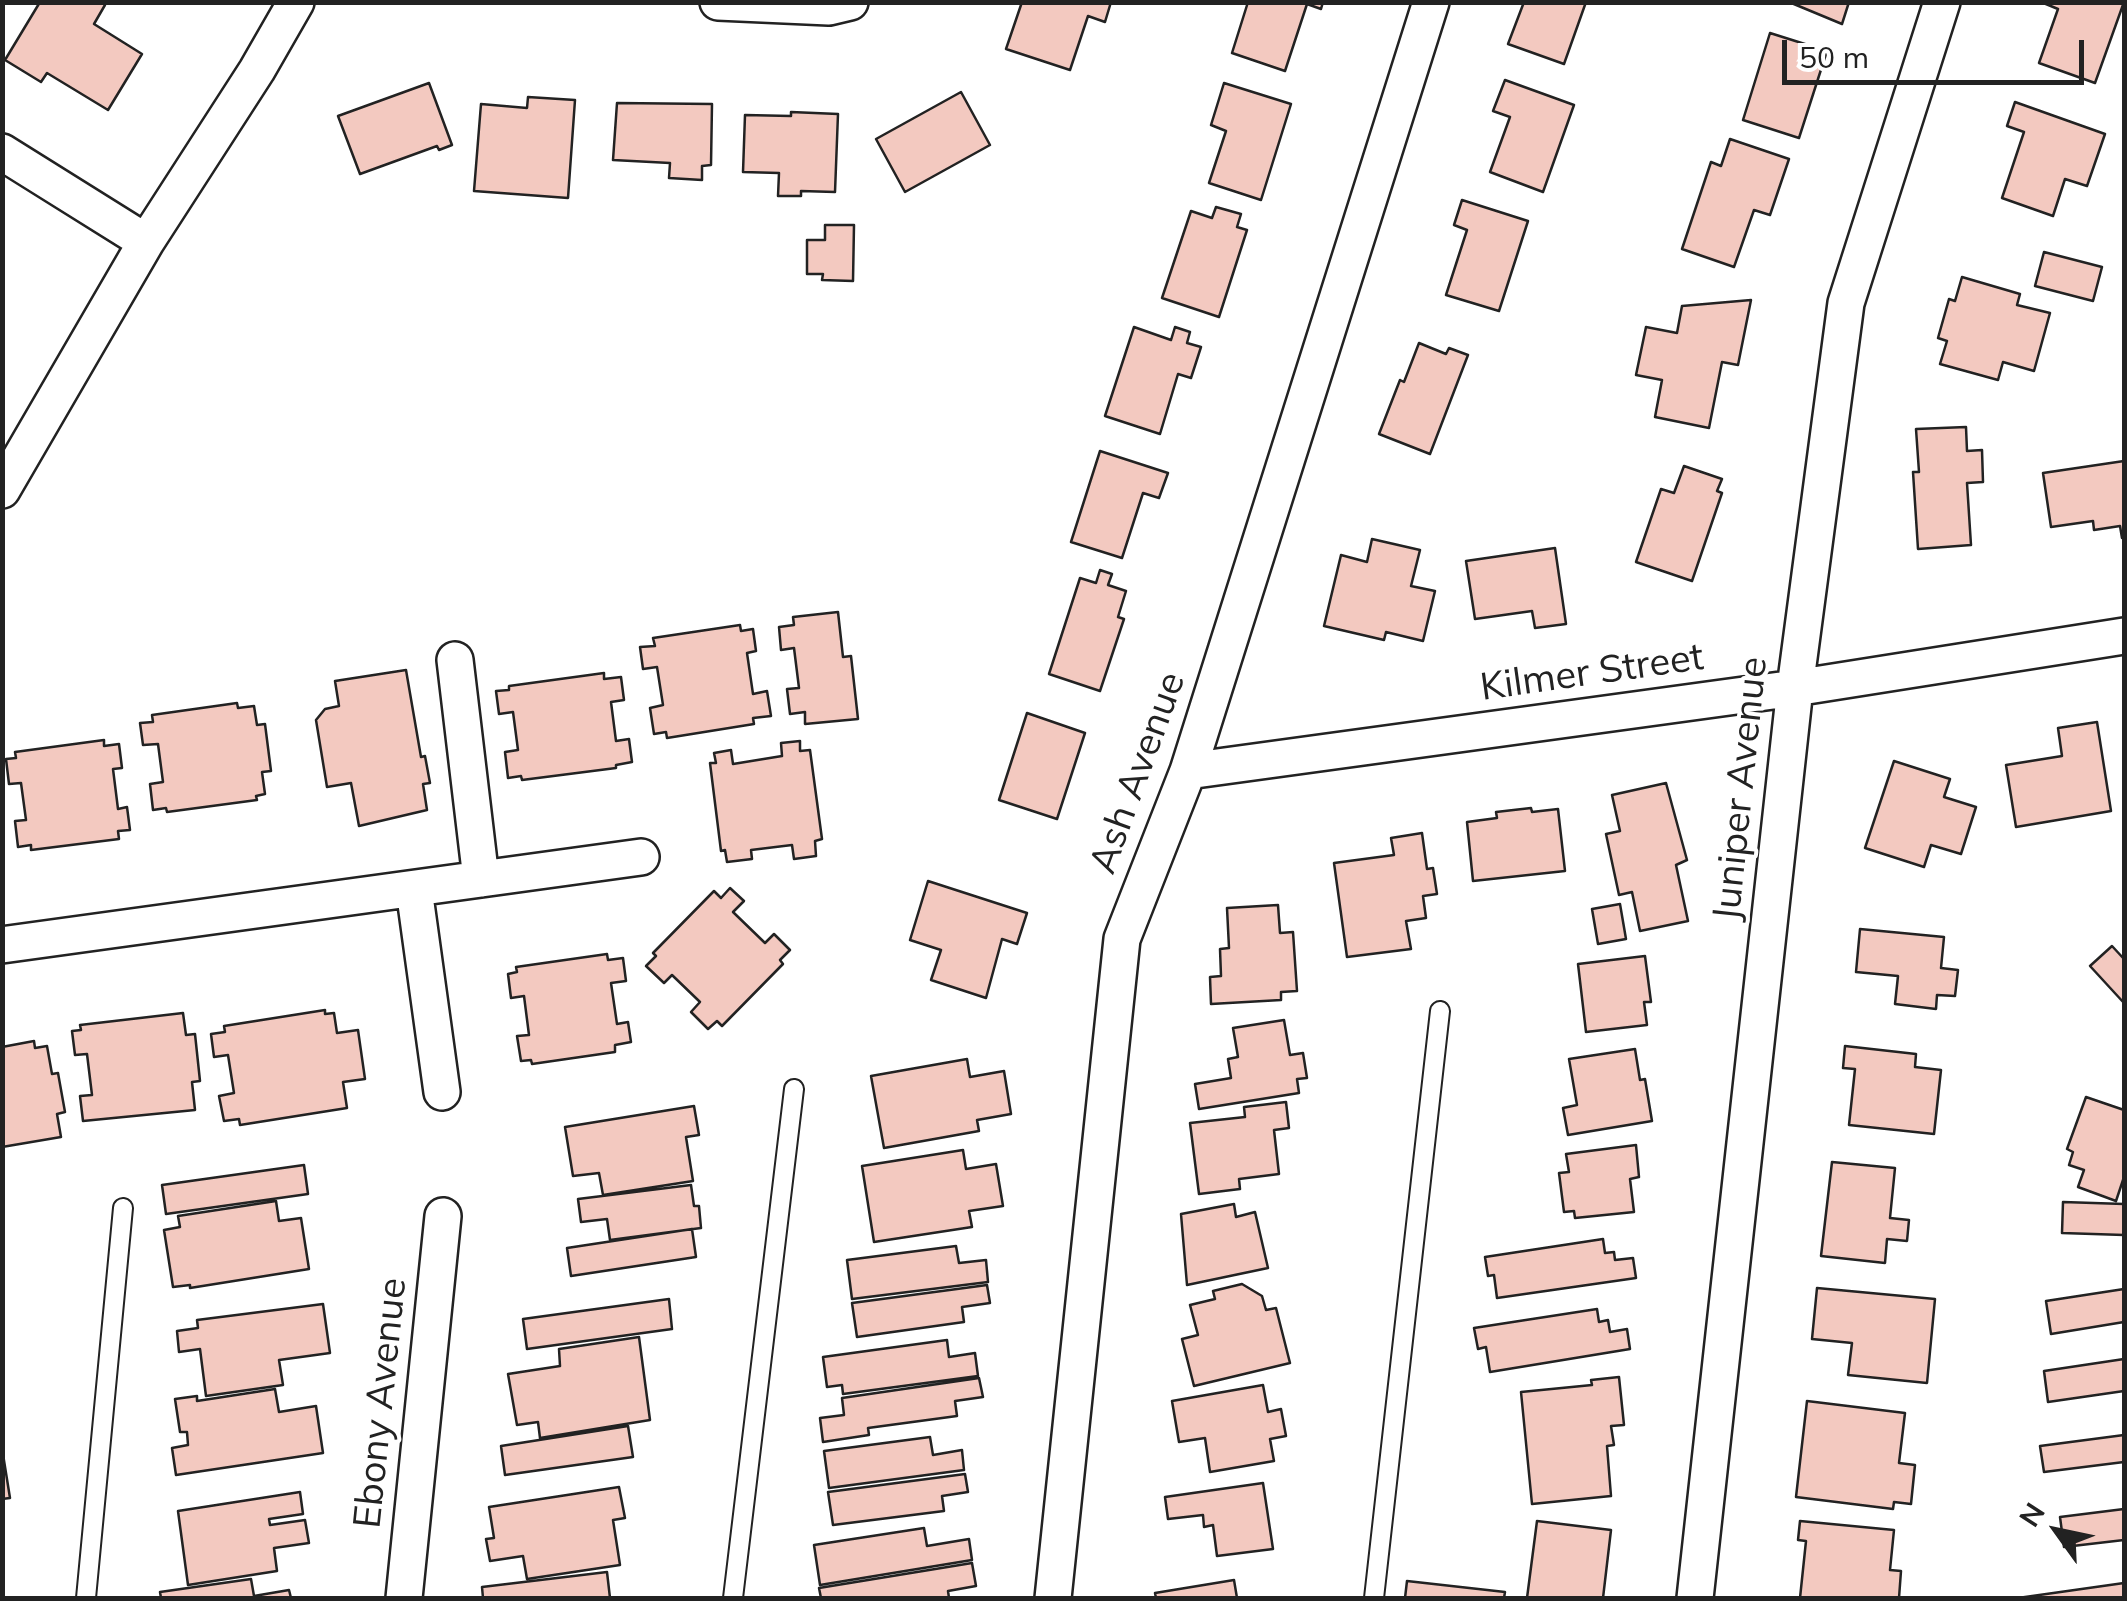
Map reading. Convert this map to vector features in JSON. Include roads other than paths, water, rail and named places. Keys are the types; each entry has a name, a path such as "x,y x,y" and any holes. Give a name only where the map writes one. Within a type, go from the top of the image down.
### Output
{"street":[{"path":"2,490 146,242 296,2"},
{"path":"718,2 829,7 850,2"},
{"name":"Ash Avenue","path":"1052,1598 1122,938 1188,771 1431,2"},
{"name":"Juniper Avenue","path":"1695,1598 1794,688 1846,302 1942,2"},
{"path":"2,152 146,242"},
{"name":"Kilmer Street","path":"1188,771 1794,688 2124,636"},
{"path":"454,660 481,879"},
{"path":"2,945 641,857"},
{"path":"414,889 442,1092"},
{"name":"Ebony Avenue","path":"404,1598 443,1216"}],"lane":[{"path":"1374,1598 1440,1011"},
{"path":"732,1598 794,1089"},
{"path":"86,1598 123,1208"}]}
